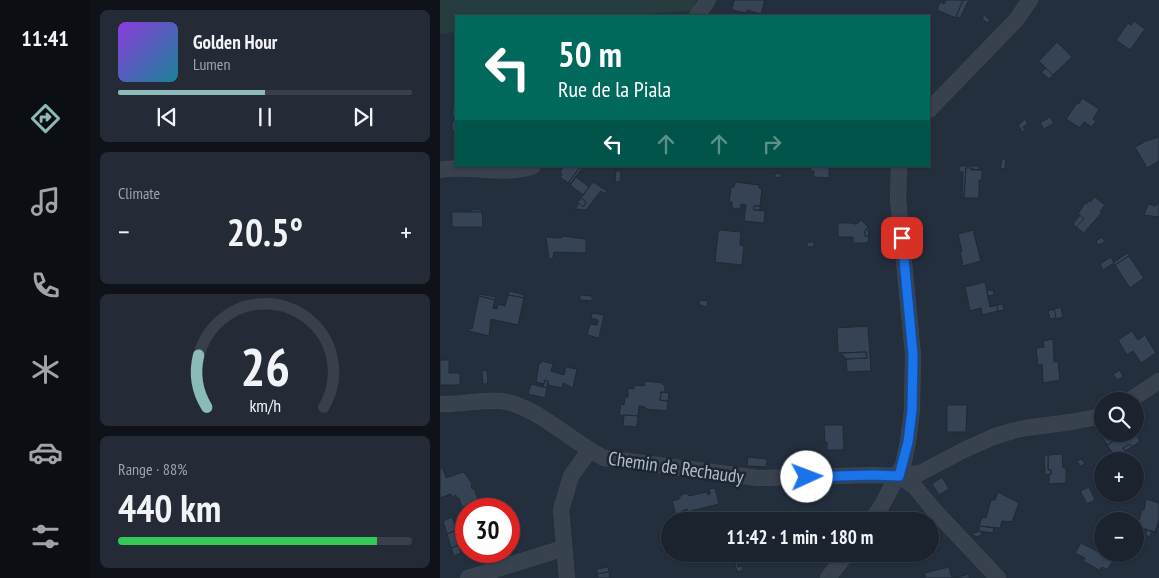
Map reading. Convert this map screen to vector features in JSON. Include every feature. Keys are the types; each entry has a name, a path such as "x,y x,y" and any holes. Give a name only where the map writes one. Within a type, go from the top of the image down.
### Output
{"street":[{"path":"698,15 708,0"},
{"path":"930,109 1016,20 1030,0"},
{"path":"440,170 465,168 518,171 530,167"},
{"path":"878,512 899,476 908,442 912,410 913,355 898,199 899,167"},
{"path":"1143,392 1159,381"},
{"name":"Chemin de Rechaudy","path":"440,404 501,401 517,404 552,424 589,451 604,458 758,478 899,476 920,473 964,450 1012,431 1094,418"},
{"path":"567,578 561,510 571,476 589,451"},
{"path":"899,476 915,487 998,578"},
{"path":"468,578 564,548"},
{"path":"828,578 840,562"}],"green space":[{"path":"440,0 696,0 693,11 635,15 455,15 455,32 440,34"}],"building":[{"path":"734,0 765,0 761,14 747,10 746,13 732,10"},
{"path":"946,0 963,0 956,18 937,10 940,2 944,4"},
{"path":"963,0 969,0 960,18 956,17"},
{"path":"984,15 990,20 988,23 982,19"},
{"path":"1134,21 1145,29 1130,50 1116,40 1128,23 1131,25"},
{"path":"1057,42 1072,57 1053,75 1039,61"},
{"path":"1046,68 1053,75 1049,79 1041,72"},
{"path":"1082,98 1099,109 1093,119 1096,121 1092,127 1084,122 1080,128 1066,119"},
{"path":"453,104 455,104 455,131 452,131 454,116 452,116"},
{"path":"1050,117 1054,123 1044,129 1040,123"},
{"path":"1025,119 1028,124 1023,127 1025,130 1022,132 1018,125"},
{"path":"1159,137 1159,161 1147,168 1135,147"},
{"path":"1002,159 1006,159 1005,169 1000,168"},
{"path":"959,166 979,166 979,170 966,168 964,198 962,198 963,172 959,172"},
{"path":"563,167 580,167 568,183 560,177 562,174 560,172"},
{"path":"580,167 583,167 570,184 568,183"},
{"path":"811,167 829,168 829,178 813,177 814,171 810,171"},
{"path":"966,168 982,170 982,180 979,180 979,198 964,198"},
{"path":"616,171 621,171 620,182 615,182"},
{"path":"775,173 781,174 781,178 775,177"},
{"path":"576,177 589,187 583,195 570,185"},
{"path":"593,182 607,191 605,194 601,191 586,210 575,209 579,203 583,207 586,202 581,198"},
{"path":"735,182 759,185 759,188 762,189 760,206 754,206 754,210 765,211 764,223 744,221 746,205 741,204 740,209 732,208 732,202 729,202 731,187 734,187"},
{"path":"1095,197 1105,205 1100,211 1102,212 1084,233 1076,227 1084,219 1078,214 1085,203 1090,202"},
{"path":"581,198 586,202 583,207 579,203 573,209"},
{"path":"1157,203 1159,204 1159,217 1144,215 1148,204 1156,206"},
{"path":"754,206 760,206 760,210 754,210"},
{"path":"472,209 482,210 482,212 472,212"},
{"path":"452,212 482,212 483,227 452,227"},
{"path":"1080,215 1084,219 1076,227 1073,224"},
{"path":"861,220 868,227 865,231 865,236 869,236 868,243 853,243 853,237 838,237 838,223 857,224"},
{"path":"868,227 869,236 865,236 865,231"},
{"path":"720,230 741,232 740,245 744,246 742,265 715,262 718,232"},
{"path":"973,230 981,261 963,266 958,234"},
{"path":"562,236 586,239 586,253 554,252 553,259 549,259 546,237 561,238"},
{"path":"1102,237 1105,242 1098,245 1096,241"},
{"path":"807,242 814,242 814,247 807,247"},
{"path":"1127,253 1129,256 1115,265 1113,263"},
{"path":"1129,256 1144,278 1130,288 1115,265"},
{"path":"1111,257 1114,263 1103,270 1100,264"},
{"path":"985,282 990,307 997,305 998,311 982,315 981,308 970,311 965,287"},
{"path":"993,290 994,295 988,296 987,291"},
{"path":"509,291 525,295 524,298 508,295"},
{"path":"480,294 496,297 495,300 479,296"},
{"path":"508,295 524,298 518,325 491,319 489,336 469,331 469,328 472,329 479,296 495,300 493,308 497,309 498,304 505,306"},
{"path":"580,295 592,296 592,301 580,300"},
{"path":"700,300 708,301 707,307 699,305"},
{"path":"1003,304 1004,310 998,311 997,305"},
{"path":"1061,307 1063,317 1056,319 1054,309"},
{"path":"1054,309 1056,318 1050,319 1048,311"},
{"path":"592,313 604,315 599,338 587,335 590,324 597,325 598,320 591,318"},
{"path":"868,326 871,371 847,372 846,359 867,358 866,352 838,353 837,328"},
{"path":"1132,331 1138,340 1145,335 1156,353 1141,363 1133,351 1127,355 1118,340"},
{"path":"1053,339 1054,362 1058,361 1060,380 1043,383 1042,364 1038,365 1036,348 1044,347 1043,341"},
{"path":"866,352 867,358 846,359 841,353"},
{"path":"440,360 449,360 449,373 460,373 460,385 440,385"},
{"path":"542,361 553,364 551,371 564,375 566,367 577,369 573,388 563,383 562,388 548,385 548,381 545,380 544,384 536,382 539,363"},
{"path":"487,370 488,381 487,384 483,384 482,371"},
{"path":"1120,370 1123,377 1117,380 1113,374"},
{"path":"545,380 548,381 547,388 543,387"},
{"path":"645,381 663,383 665,385 665,392 661,392 660,400 668,401 667,411 645,409 645,407 639,406 638,416 619,415 621,404 624,405 625,397 628,397 628,388 634,389 634,385 644,386"},
{"path":"531,384 547,388 545,398 528,394"},
{"path":"661,392 669,393 668,401 660,400"},
{"path":"947,405 967,405 966,432 947,432"},
{"path":"624,415 638,416 637,427 623,426"},
{"path":"824,425 843,425 844,450 827,450"},
{"path":"1112,442 1139,442 1132,447 1130,444 1123,448 1126,452 1112,452 1107,445"},
{"path":"1130,444 1132,447 1125,451 1123,448"},
{"path":"1062,454 1063,468 1066,468 1066,483 1049,484 1051,470 1048,470 1048,455"},
{"path":"1044,455 1048,455 1048,470 1051,470 1051,474 1045,475"},
{"path":"748,457 767,459 766,467 747,466"},
{"path":"1082,459 1085,464 1080,466 1077,461"},
{"path":"440,468 443,469 446,478 463,472 473,485 471,485 472,489 474,488 478,498 457,498 456,495 452,497 451,494 440,498"},
{"path":"942,477 949,489 939,495 932,484"},
{"path":"1089,487 1094,500 1087,504 1080,491"},
{"path":"715,488 719,504 687,512 687,509 682,512 675,512 672,501 679,499 681,495 687,493 689,496 707,492 708,495 710,494 709,489"},
{"path":"998,492 1019,503 1012,522 1002,521 1000,528 979,526 982,517 986,518 991,500 995,500"},
{"path":"1146,499 1159,503 1159,520 1155,532 1144,529 1144,512 1141,512 1144,510"},
{"path":"452,517 455,531 447,534 443,521"},
{"path":"979,526 994,528 993,533 979,531"},
{"path":"1147,530 1152,532 1150,537 1145,535"},
{"path":"455,531 455,547 451,548 447,534"},
{"path":"980,531 982,535 977,537 971,534"},
{"path":"1081,543 1094,550 1094,562 1112,562 1107,570 1102,567 1099,570 1083,561 1085,558 1075,553"},
{"path":"455,546 455,556 454,556 451,548"},
{"path":"737,562 738,567 742,566 743,570 737,572 735,563"},
{"path":"608,567 609,572 597,574 597,569"},
{"path":"949,567 952,578 926,578 924,573"},
{"path":"609,572 610,578 598,578 597,574"},
{"path":"969,574 970,578 954,578"}],"route":[{"path":"807,477 899,476 908,442 912,410 913,355 902,238"}]}
